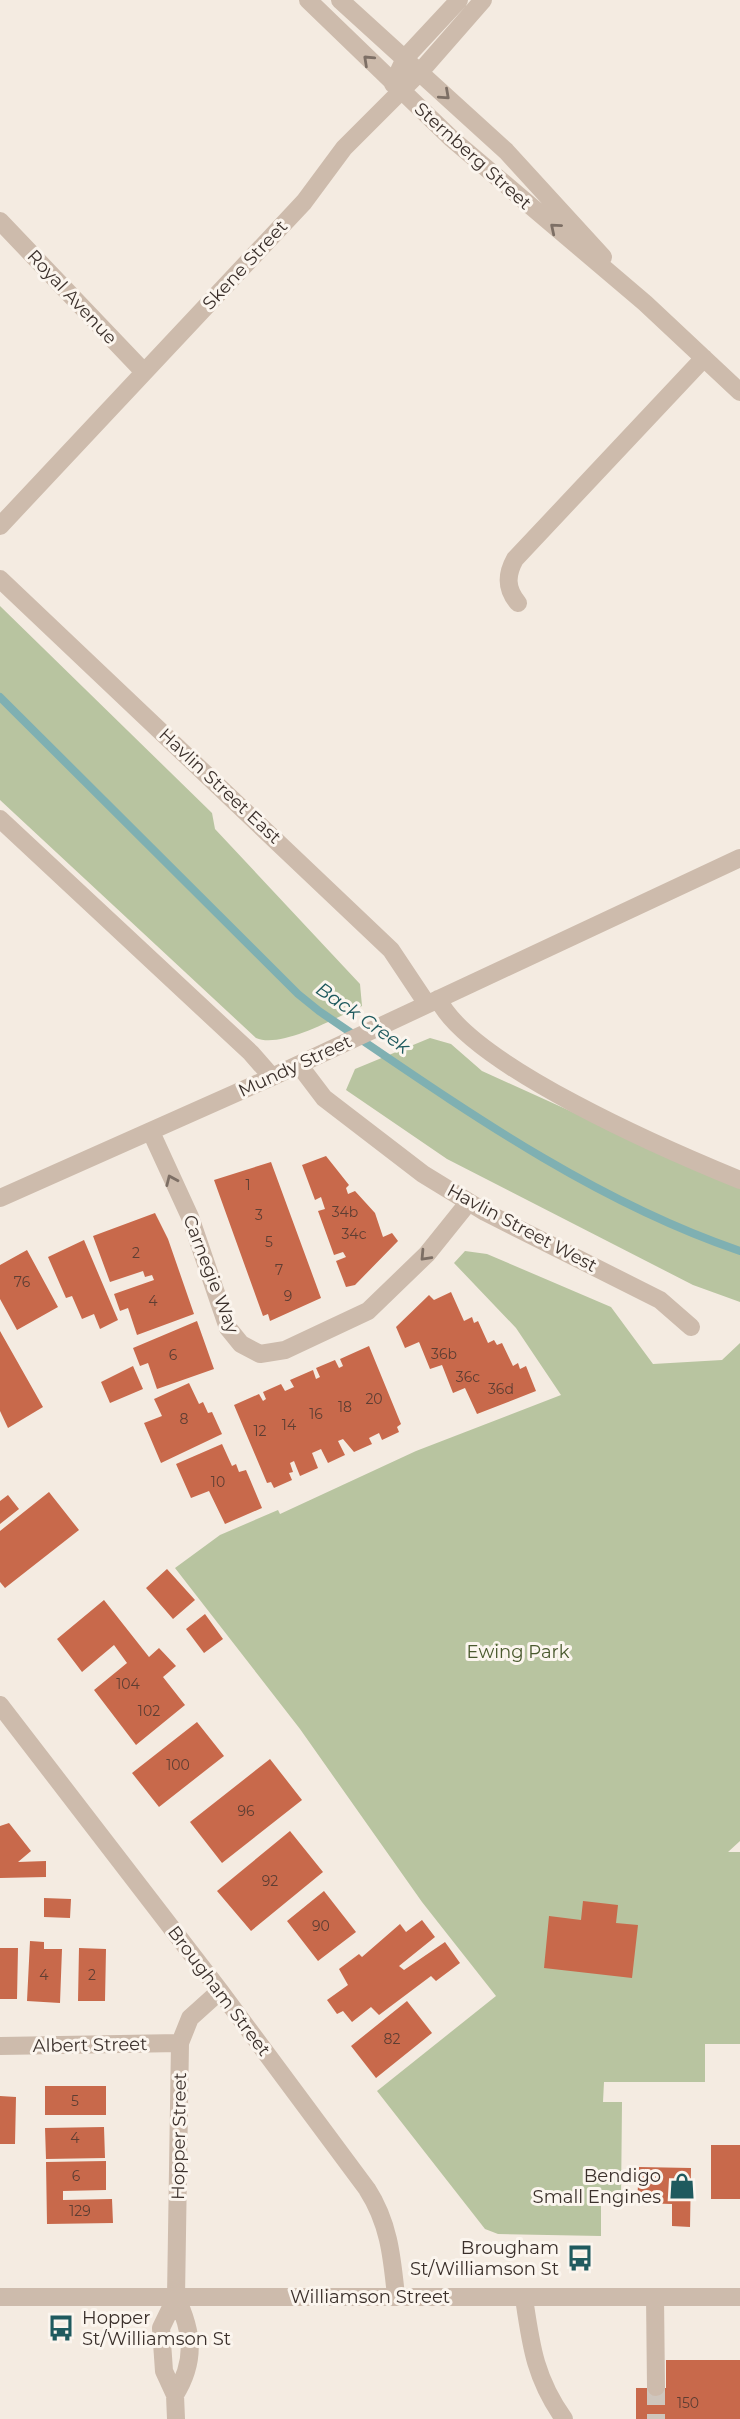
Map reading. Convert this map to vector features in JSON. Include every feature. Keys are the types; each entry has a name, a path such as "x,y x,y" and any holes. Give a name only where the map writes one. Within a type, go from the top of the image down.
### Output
{"street":[{"name":"Sternberg Street","path":"308,0 397,87 510,190 645,303 740,392"},
{"name":"Sternberg Street","path":"340,0 527,173 645,303"},
{"name":"Skene Street","path":"397,87 405,58 459,0"},
{"name":"Skene Street","path":"0,526 304,202 344,148 397,87 420,72 483,0"},
{"name":"Royal Avenue","path":"0,221 144,372"},
{"path":"519,603 509,589 508,579 515,559 704,358"},
{"name":"Havlin Street East","path":"0,579 391,950 433,1002 455,1022 523,1074 582,1107 740,1180"},
{"path":"0,819 251,1053 272,1077"},
{"name":"Mundy Street","path":"0,1198 299,1065 740,858"},
{"name":"Havlin Street West","path":"299,1065 324,1098 423,1174 468,1203 650,1295 691,1327"},
{"name":"Carnegie Way","path":"151,1132 190,1217 228,1328 241,1344 260,1354 285,1350 368,1311 427,1254 468,1203"},
{"name":"Brougham Street","path":"0,1705 220,1991 375,2201 390,2242 396,2296"},
{"name":"Hopper Street","path":"176,2419 175,2395 164,2371 161,2328 176,2297 180,2043 191,2018 220,1991"},
{"name":"Albert Street","path":"0,2046 180,2043"},
{"name":"Williamson Street","path":"0,2297 740,2297"},
{"name":"Hopper Street","path":"175,2395 188,2371 190,2327 176,2297"},
{"path":"655,2297 656,2387"},
{"path":"524,2298 536,2367 544,2388 564,2419"}],"green space":[{"path":"0,606 212,813 215,829 360,984 362,1006 294,1036 267,1040 256,1038 0,800"},
{"path":"430,1038 451,1044 482,1071 740,1188 740,1302 693,1285 447,1159 346,1090 355,1069"},
{"name":"Ewing Park","path":"465,1251 487,1254 611,1307 653,1364 722,1360 740,1343 740,1841 728,1852 740,1852 740,2044 705,2044 705,2082 604,2082 603,2102 622,2102 621,2203 601,2203 601,2236 498,2234 485,2229 377,2091 496,1996 422,1902 300,1729 175,1568 220,1535 278,1510 280,1514 416,1451 561,1395 516,1328 454,1263"}],"building":[{"path":"326,1156 349,1185 346,1188 348,1194 355,1191 375,1213 383,1237 392,1233 398,1241 355,1285 346,1287 336,1261 346,1257 343,1252 334,1255 318,1211 325,1209 321,1197 315,1200 302,1165"},
{"path":"271,1162 321,1298 270,1321 268,1314 263,1316 214,1180"},
{"path":"155,1213 168,1239 194,1314 137,1335 128,1308 120,1311 114,1294 154,1280 152,1275 145,1277 143,1271 110,1282 93,1236"},
{"path":"84,1240 118,1320 100,1329 94,1314 82,1319 72,1296 66,1298 48,1257"},
{"path":"27,1250 58,1307 17,1330 0,1299 0,1265"},
{"path":"451,1292 464,1321 472,1317 474,1323 478,1321 488,1343 494,1340 497,1345 502,1343 513,1366 518,1363 520,1369 526,1366 536,1391 477,1414 465,1388 453,1393 442,1365 430,1369 419,1342 405,1348 396,1327 429,1295 434,1300"},
{"path":"197,1321 214,1369 157,1389 148,1363 140,1366 133,1348"},
{"path":"0,1331 43,1407 8,1428 0,1411"},
{"path":"369,1346 401,1424 397,1427 399,1432 382,1440 379,1433 369,1438 372,1444 354,1452 343,1439 338,1441 345,1455 328,1463 321,1449 312,1453 318,1468 300,1476 294,1461 290,1463 293,1472 289,1473 292,1480 274,1488 271,1482 267,1483 234,1405 259,1394 263,1401 266,1399 263,1392 281,1384 285,1391 294,1387 290,1380 313,1370 316,1379 320,1377 316,1368 335,1360 339,1368 343,1366 340,1359"},
{"path":"133,1366 143,1389 110,1403 101,1382"},
{"path":"189,1383 199,1404 203,1402 208,1413 212,1412 222,1434 161,1463 144,1423 162,1416 154,1399"},
{"path":"222,1444 232,1466 236,1464 239,1472 246,1470 262,1508 225,1524 209,1491 191,1498 176,1464"},
{"path":"49,1492 79,1530 5,1588 0,1582 0,1531"},
{"path":"8,1495 19,1509 0,1524 0,1501"},
{"path":"167,1569 195,1600 173,1619 146,1588"},
{"path":"104,1600 149,1657 159,1648 176,1666 163,1677 185,1705 136,1745 94,1690 127,1663 114,1645 82,1672 57,1639"},
{"path":"205,1614 223,1639 204,1653 186,1629"},
{"path":"197,1722 224,1756 159,1807 132,1773"},
{"path":"270,1759 302,1800 222,1863 190,1822"},
{"path":"9,1823 31,1851 18,1862 46,1861 46,1877 0,1878 0,1826"},
{"path":"290,1831 323,1872 251,1931 217,1891"},
{"path":"324,1891 356,1932 318,1961 287,1921"},
{"path":"44,1898 71,1899 70,1918 44,1917"},
{"path":"583,1901 618,1905 616,1923 638,1925 632,1978 544,1968 549,1916 581,1920"},
{"path":"422,1920 435,1937 399,1966 404,1970 445,1942 460,1963 436,1981 431,1976 379,2015 371,2007 352,2022 343,2011 337,2014 327,2000 348,1985 339,1969 359,1954 362,1957 400,1924 406,1932"},
{"path":"30,1941 44,1942 44,1949 62,1949 60,2003 27,2001"},
{"path":"0,1948 18,1948 17,1999 0,1999"},
{"path":"79,1948 106,1949 105,2001 78,2001"},
{"path":"407,2001 432,2033 376,2078 351,2046"},
{"path":"45,2086 106,2086 106,2115 45,2115"},
{"path":"0,2096 16,2097 15,2144 0,2144"},
{"path":"104,2127 105,2158 46,2159 45,2128"},
{"path":"711,2145 740,2145 740,2199 711,2199"},
{"path":"106,2161 106,2190 63,2191 63,2200 112,2199 113,2223 47,2224 46,2162"},
{"path":"639,2167 691,2168 690,2227 672,2226 672,2204 637,2203"},
{"path":"666,2360 740,2360 740,2419 636,2419 636,2388 666,2388"}],"waterway":[{"name":"Back Creek","path":"0,697 298,994 319,1011 470,1113 575,1176 628,1204 740,1251"}],"tunnel":[{"path":"656,2387 656,2419"}],"place":[{"name":"Bendigo Small Engines","path":"682,2186"},
{"name":"Brougham St/Williamson St","path":"580,2258"},
{"name":"Hopper St/Williamson St","path":"61,2328"}]}
